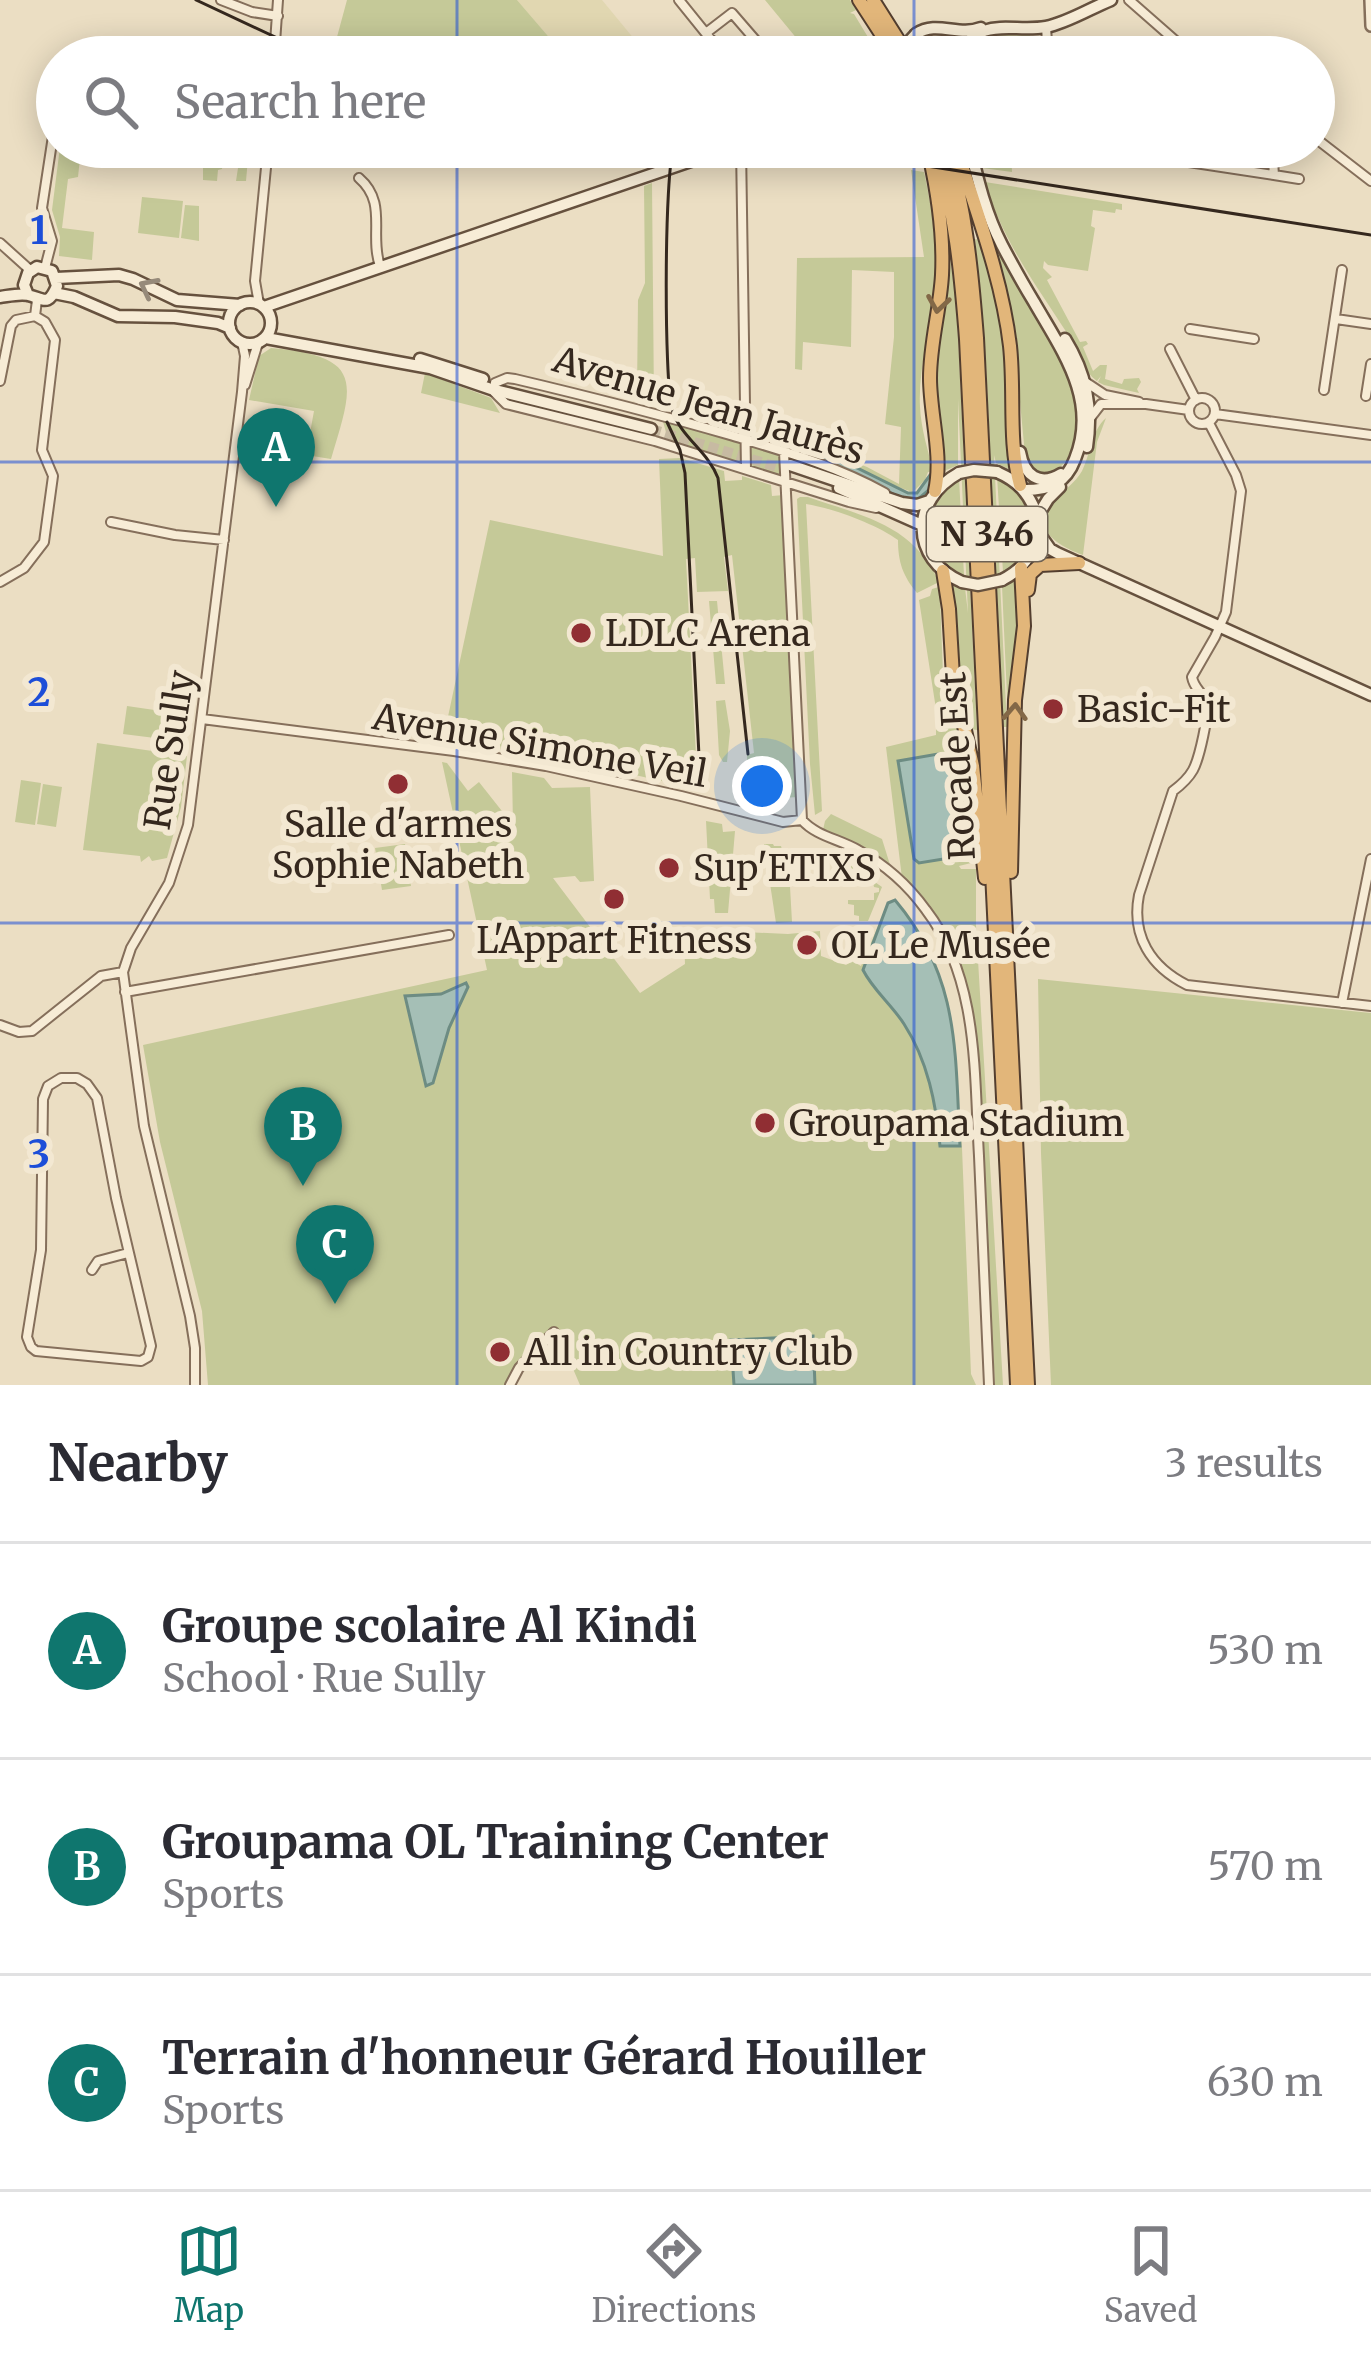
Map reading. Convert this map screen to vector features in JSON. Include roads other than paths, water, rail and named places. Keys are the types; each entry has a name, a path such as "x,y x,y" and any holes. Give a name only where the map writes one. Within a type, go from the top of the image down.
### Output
{"highway":[{"path":"859,0 887,36"},
{"path":"873,0 892,36"},
{"path":"932,496 938,469 931,354 943,244 934,168"},
{"name":"Rocade Est","path":"937,168 954,222 963,294 1017,1385"},
{"name":"Rocade Est","path":"955,168 977,338 1028,1385"},
{"path":"958,168 998,289 1010,344 1015,457 1023,488"},
{"path":"1006,924 1011,913 1015,700 1029,579 1048,562 1079,563"},
{"path":"1022,567 1024,626"},
{"path":"943,571 953,677 974,766 986,893 994,904"}],"main road":[{"path":"977,36 1010,26 1042,27 1111,0"},
{"path":"915,36 936,27 966,33 1011,22 1042,27"},
{"path":"936,27 951,36"},
{"path":"242,304 230,317 230,328 242,342 296,296 671,168"},
{"path":"976,168 1001,243 1073,352 1088,396 1091,417 1080,464 1037,517"},
{"path":"30,293 31,271 45,268 56,278 119,275 177,300 242,304 265,323"},
{"path":"0,294 30,293 47,299 54,293 56,278"},
{"path":"54,293 118,316 164,316 218,322 230,328"},
{"name":"Avenue Jean Jaurès","path":"265,323 652,426"},
{"path":"1079,563 1042,559 1003,580 979,585 962,582 943,571 927,550 922,525 932,496 959,473 997,472 1023,488 1054,487 1075,459 1088,396"},
{"path":"1014,430 1025,470 1038,480 1052,479 1075,459"},
{"name":"Avenue Jean Jaurès","path":"789,472 898,508 922,525"},
{"path":"1022,567 1038,532 1037,517 1023,488"},
{"name":"Avenue Jean Jaurès","path":"898,508 932,496"},
{"path":"1038,532 1050,550 1371,694"}],"street":[{"path":"220,0 278,16"},
{"path":"278,0 278,36"},
{"path":"679,0 708,36"},
{"path":"1130,0 1167,36"},
{"path":"1370,0 1371,26"},
{"path":"706,33 732,13 752,36"},
{"path":"1042,27 1044,36"},
{"path":"1335,153 1371,181"},
{"path":"45,268 52,241 42,208 49,168"},
{"path":"265,323 255,281 266,168"},
{"path":"741,168 746,469"},
{"path":"1228,168 1299,179"},
{"path":"1274,168 1274,175"},
{"path":"359,178 374,196 378,211 376,256 380,266"},
{"path":"0,243 31,271"},
{"path":"1324,390 1342,270"},
{"path":"242,304 255,281"},
{"path":"30,293 35,316"},
{"path":"0,381 11,326 16,320 35,316 46,322 55,340 42,450 53,476 44,542 24,568 0,582"},
{"path":"1336,319 1371,324"},
{"name":"Rue Sully","path":"242,392 265,323"},
{"path":"1190,328 1254,339"},
{"name":"Rue Sully","path":"123,972 178,862 194,793 242,392 242,342"},
{"path":"1170,349 1196,400"},
{"path":"1366,396 1370,370"},
{"path":"1088,396 1189,410"},
{"path":"1371,436 1212,418 1197,424 1189,410 1196,400 1212,402 1212,418 1241,491 1226,612 1194,670 1193,684 1207,710 1196,765 1173,791 1136,911 1148,955 1187,986 1371,1006"},
{"name":"Avenue Jean Jaurès","path":"652,426 745,440 784,452 860,479 898,508"},
{"name":"Avenue Jean Jaurès","path":"652,426 746,469 789,472"},
{"path":"784,452 789,472 802,820"},
{"path":"111,522 175,536 224,540"},
{"name":"Avenue Simone Veil","path":"202,719 546,766 782,822 802,820 816,832 878,862 911,891 938,926 964,992 974,1074 989,1385"},
{"path":"1342,1003 1371,859"},
{"path":"125,992 448,935"},
{"path":"0,1025 19,1032 32,1030 101,976 123,972 144,1126 190,1316 195,1385"},
{"path":"61,1078 76,1078 98,1098 128,1253 151,1346 148,1358 140,1361 31,1347 26,1337 41,1250 43,1100 48,1087 61,1078"},
{"path":"92,1270 98,1261 128,1253"},
{"path":"510,1385 519,1368 554,1332"}],"water":[{"path":"812,453 855,467 908,493 917,493 934,475 930,489 917,500 900,498 816,460"},
{"path":"938,754 948,757 962,856 919,863 914,859 898,761"},
{"path":"895,900 932,958 943,987 954,1047 960,1146 940,1146 919,1053 904,1024 863,970 888,903"},
{"path":"466,983 433,1083 426,1086 405,996 441,994"},
{"path":"813,1336 815,1385 734,1385 731,1340"}],"tunnel":[{"path":"651,429 791,471"}],"tram line":[{"path":"196,0 273,36"},
{"path":"671,168 669,390 676,419 718,478 748,754"},
{"path":"940,168 1371,235"},
{"path":"667,422 685,473 699,756"}],"place":[{"name":"Groupe scolaire Al Kindi","path":"276,507"},
{"name":"LDLC Arena","path":"581,633"},
{"name":"Basic-Fit","path":"1053,709"},
{"name":"Salle d'armes Sophie Nabeth","path":"398,784"},
{"name":"Sup'ETIXS","path":"669,868"},
{"name":"L'Appart Fitness","path":"614,899"},
{"name":"OL Le Musée","path":"807,945"},
{"name":"Groupama Stadium","path":"765,1123"},
{"name":"Groupama OL Training Center","path":"303,1186"},
{"name":"Terrain d'honneur Gérard Houiller","path":"335,1304"},
{"name":"All in Country Club","path":"500,1352"}]}
